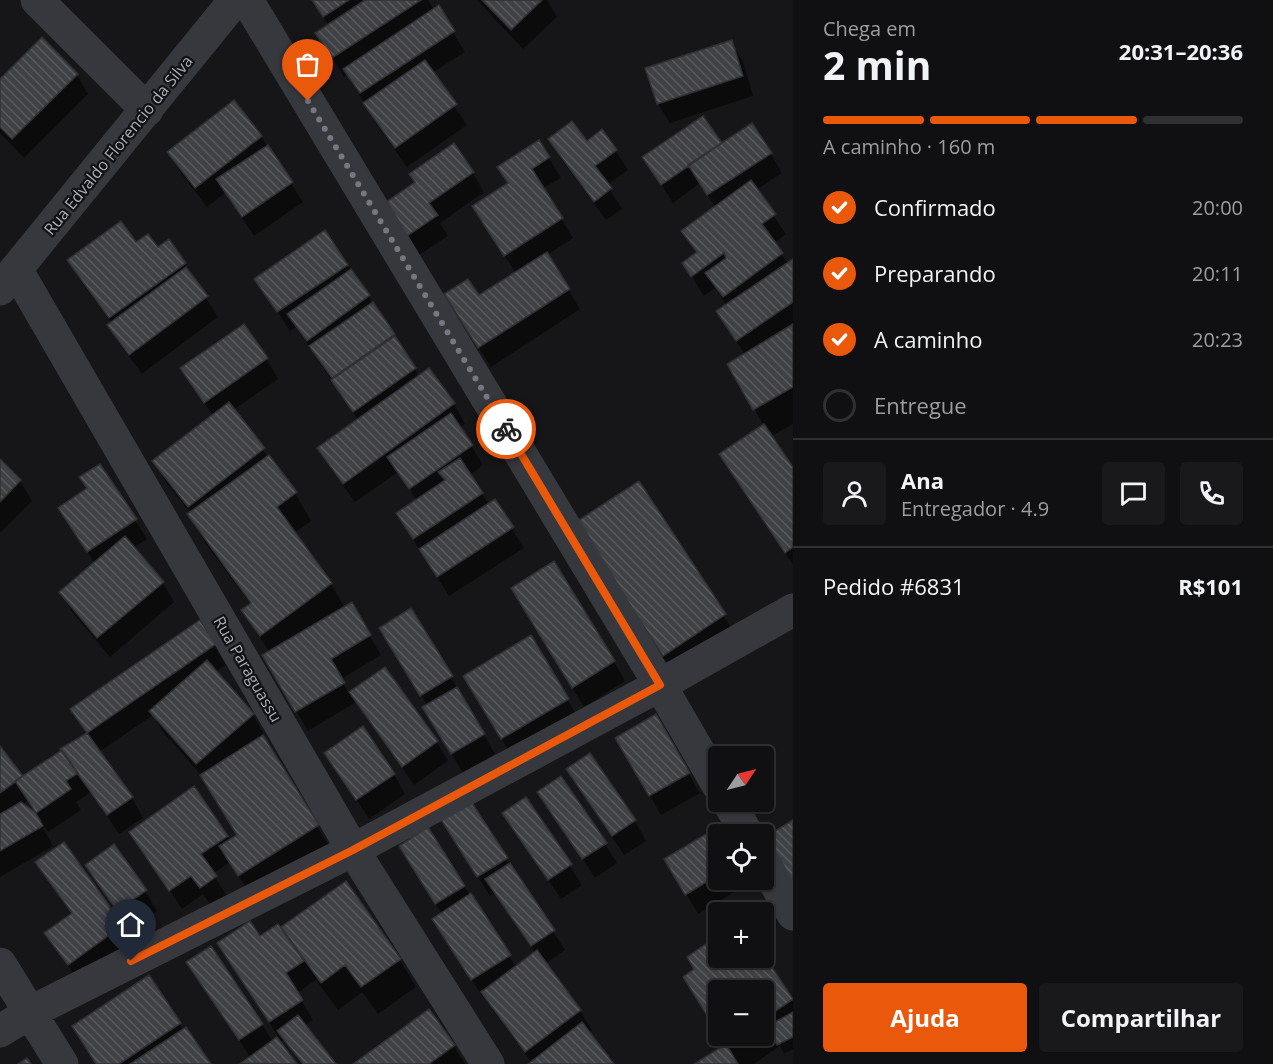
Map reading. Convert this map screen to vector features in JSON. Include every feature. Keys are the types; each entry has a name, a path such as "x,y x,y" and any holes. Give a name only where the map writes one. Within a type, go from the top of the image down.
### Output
{"street":[{"path":"37,0 147,110"},
{"name":"Rua Edvaldo Florencio da Silva","path":"8,279 235,0"},
{"path":"247,0 708,768"},
{"name":"Rua Paraguassu","path":"8,279 353,850 488,1064"},
{"path":"0,1031 31,1012 353,850 660,685 793,610"},
{"path":"774,881 793,914"},
{"path":"0,964 62,1064"}],"building":[{"path":"312,0 349,0 323,17"},
{"path":"365,0 421,0 332,58 315,33"},
{"path":"482,0 542,0 511,30"},
{"path":"439,5 455,31 360,93 343,69"},
{"path":"42,37 78,74 12,139 0,127 0,79"},
{"path":"732,40 743,76 657,104 645,68"},
{"path":"425,60 457,104 395,148 363,103"},
{"path":"234,100 262,136 195,188 167,152"},
{"path":"703,116 722,143 661,185 642,157"},
{"path":"572,121 587,141 602,129 617,150 595,166 612,188 594,202 548,139"},
{"path":"752,123 772,153 707,195 688,165"},
{"path":"539,140 550,157 532,169 563,218 504,256 472,206 508,183 497,167"},
{"path":"454,143 474,172 429,203 438,215 407,236 385,203 415,182 409,174"},
{"path":"268,145 293,182 242,217 216,179"},
{"path":"751,180 776,214 762,224 783,253 723,297 705,273 726,258 724,253 691,277 682,263 697,252 681,231"},
{"path":"121,221 136,242 148,234 158,247 169,239 186,263 109,318 67,260"},
{"path":"325,230 348,265 277,312 254,279"},
{"path":"547,252 570,289 478,348 444,294 468,279 479,295"},
{"path":"793,259 793,302 736,341 716,311"},
{"path":"186,267 208,296 129,355 107,325"},
{"path":"351,269 370,295 307,341 287,314"},
{"path":"373,302 395,334 332,378 309,346"},
{"path":"244,324 268,358 204,403 180,368"},
{"path":"793,324 793,387 753,410 727,364"},
{"path":"395,336 416,368 353,412 331,380"},
{"path":"429,368 455,403 343,484 317,448"},
{"path":"229,402 265,448 188,507 152,461"},
{"path":"451,413 473,445 409,489 387,457"},
{"path":"764,424 793,467 793,547 785,553 719,454"},
{"path":"269,455 297,492 277,507 332,583 260,636 241,610 251,603 187,514"},
{"path":"460,458 483,493 413,539 396,513 445,480 438,472"},
{"path":"0,459 21,480 0,502"},
{"path":"100,464 137,519 87,552 58,508 87,488 79,477"},
{"path":"639,481 726,614 663,656 576,522"},
{"path":"495,499 514,527 437,577 419,549"},
{"path":"125,536 164,582 97,638 59,592"},
{"path":"554,561 615,661 572,688 511,588"},
{"path":"352,602 371,635 331,659 345,683 295,712 262,655"},
{"path":"411,608 453,676 420,696 379,628"},
{"path":"200,620 216,644 87,733 70,709"},
{"path":"531,635 569,699 501,739 463,676"},
{"path":"207,660 254,714 196,764 149,711"},
{"path":"385,667 438,741 402,767 349,692"},
{"path":"457,687 485,734 451,754 422,707"},
{"path":"656,714 690,773 649,796 615,738"},
{"path":"363,726 395,774 356,800 324,753"},
{"path":"87,733 133,797 107,815 60,749"},
{"path":"263,735 319,825 238,876 219,846 237,835 200,775"},
{"path":"0,746 23,776 0,793"},
{"path":"62,750 78,773 66,781 71,789 36,813 15,781"},
{"path":"590,753 636,820 612,836 566,769"},
{"path":"561,776 607,843 582,859 537,792"},
{"path":"194,786 228,836 201,854 217,876 200,888 191,876 169,891 129,832"},
{"path":"526,797 572,864 548,880 502,813"},
{"path":"470,800 508,858 477,877 440,818"},
{"path":"21,802 36,813 43,826 0,851 0,814"},
{"path":"793,820 793,893 774,860 774,832"},
{"path":"428,827 465,886 435,904 399,846"},
{"path":"708,833 708,881 685,895 664,859"},
{"path":"64,842 123,925 68,965 44,933 72,913 35,862"},
{"path":"114,844 147,890 117,911 85,865"},
{"path":"510,863 555,930 531,946 485,879"},
{"path":"346,881 401,959 361,987 345,965 321,983 281,927"},
{"path":"471,893 511,955 471,980 432,919"},
{"path":"250,921 260,936 278,924 304,961 286,973 303,1000 269,1022 217,943"},
{"path":"708,943 708,968 773,968 793,999 774,1012 774,980 708,980 708,1017 683,977 694,969 687,957"},
{"path":"211,946 263,1024 239,1040 186,962"},
{"path":"537,950 581,1010 525,1052 481,992"},
{"path":"149,975 181,1023 119,1064 96,1064 72,1026"},
{"path":"429,1009 455,1045 429,1064 353,1064"},
{"path":"793,1012 793,1037 777,1045 774,1040 774,1023"},
{"path":"298,1015 336,1064 303,1064 277,1031"},
{"path":"582,1022 614,1064 528,1064"},
{"path":"186,1027 211,1064 130,1064"},
{"path":"277,1037 297,1064 241,1063"},
{"path":"723,1046 727,1046 738,1064 694,1064"},
{"path":"27,1058 31,1064 18,1064"}],"way so far":[{"path":"308,101 506,429"}],"route":[{"path":"131,961 353,850 660,685 506,429"}]}
